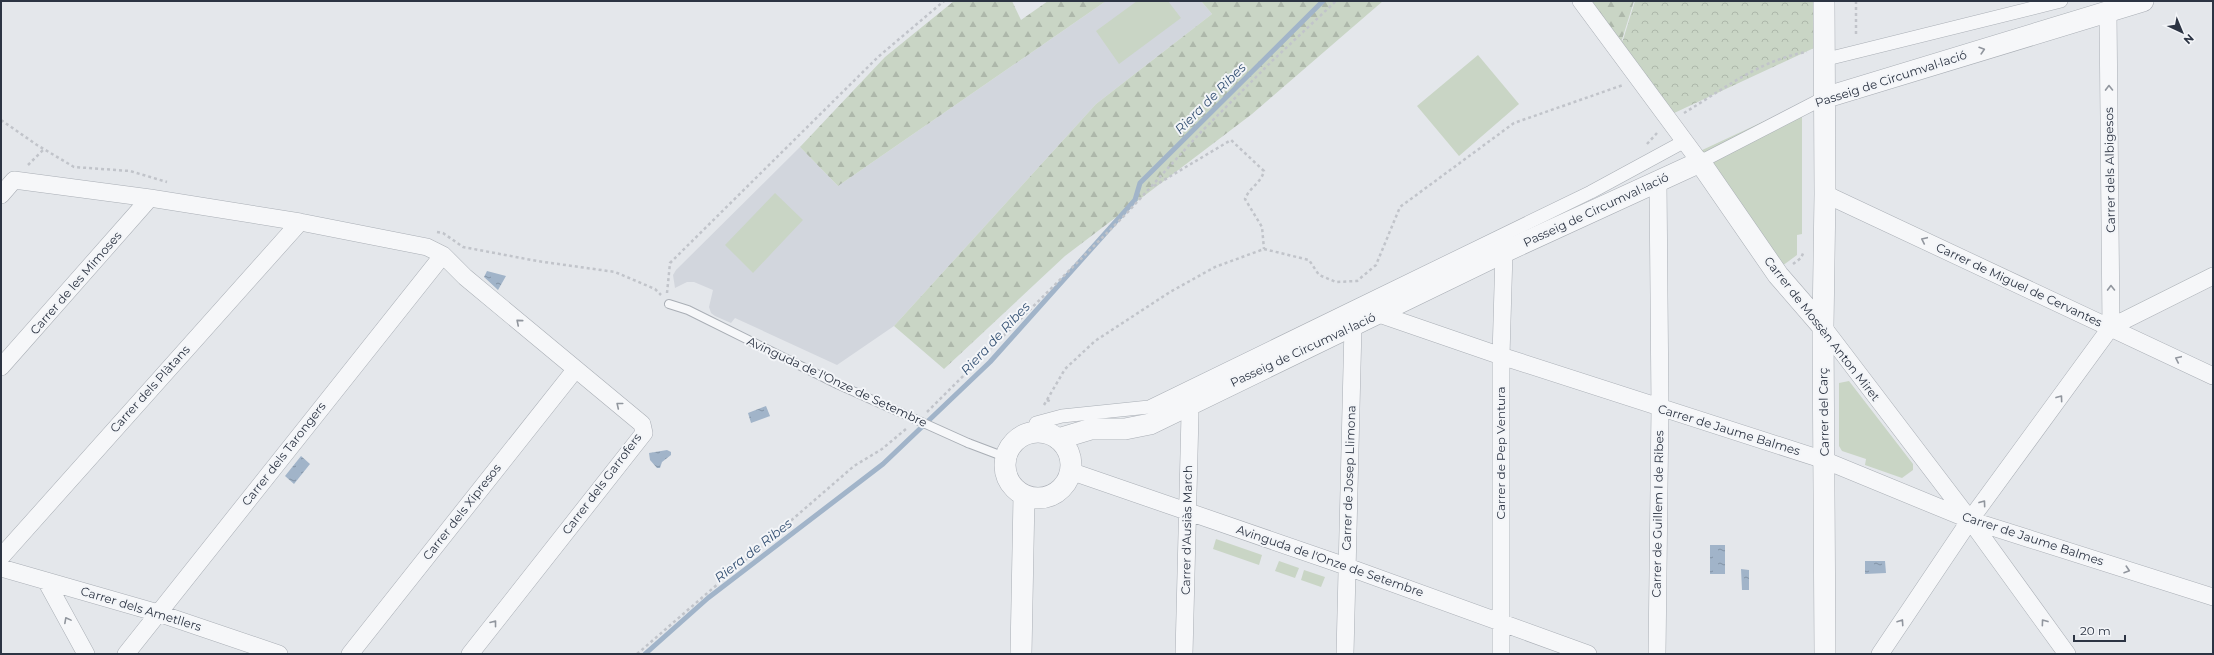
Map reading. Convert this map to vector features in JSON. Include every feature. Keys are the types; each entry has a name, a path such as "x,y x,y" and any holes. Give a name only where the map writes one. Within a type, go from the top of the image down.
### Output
{"street":[{"name":"Carrer de Mossèn Anton Miret","path":"1581,1 1685,141 1778,275 1823,327 1970,520 2067,654"},
{"name":"Carrer del Carç","path":"1824,1 1823,55 1825,194 1823,327 1825,654"},
{"path":"1823,55 1856,52 2061,1"},
{"name":"Passeig de Circumval·lació","path":"1058,439 1091,429 1125,429 1150,424 1504,252 1700,162 1824,98 2143,1"},
{"name":"Carrer dels Albigesos","path":"2108,12 2111,327"},
{"name":"Passeig de Circumval·lació","path":"1036,423 1062,416 1149,407 1591,192 1685,141"},
{"path":"1,194 14,180 150,198 300,222 427,247 443,255"},
{"name":"Carrer de Guillem I de Ribes","path":"1657,654 1660,408 1658,182"},
{"name":"Carrer de Miguel de Cervantes","path":"1825,194 2213,376"},
{"name":"Carrer de les Mimoses","path":"1,367 150,198"},
{"name":"Carrer dels Plàtans","path":"1,557 300,222"},
{"name":"Carrer de Pep Ventura","path":"1501,654 1501,356 1504,252"},
{"name":"Carrer dels Garrofers","path":"443,255 465,277 575,370 642,424 644,433 470,654"},
{"name":"Carrer dels Tarongers","path":"126,654 443,255"},
{"path":"1880,654 1970,520 2111,327 2213,276"},
{"name":"Carrer de Jaume Balmes","path":"1379,314 1501,356 1824,460 1970,520 2213,597"},
{"name":"Carrer de Josep Llimona","path":"1345,654 1353,326"},
{"name":"Carrer dels Xipresos","path":"350,654 575,370"},
{"name":"Carrer d'Ausiàs March","path":"1184,654 1190,414 1187,407"},
{"path":"1034,432 1046,433 1058,439 1068,451 1070,459 1070,471 1067,481 1057,492 1048,496 1035,498 1024,496 1008,480 1004,466 1005,457 1010,447 1022,435 1034,432"},
{"name":"Avinguda de l'Onze de Setembre","path":"1070,471 1346,566 1588,654"},
{"path":"1021,654 1024,496"},
{"name":"Carrer dels Ametllers","path":"1,568 158,614 280,654"},
{"path":"46,581 86,654"}],"lane":[{"name":"Avinguda de l'Onze de Setembre","path":"669,304 688,310 837,384 968,443 1005,457"}],"path":[{"path":"669,304 667,296 670,263 878,57 944,1"},
{"path":"922,416 939,402 1151,188 1205,128 1271,62 1336,1"},
{"path":"1856,1 1856,52"},
{"path":"1036,423 1047,400 1066,369 1095,341 1170,292 1215,267 1264,249 1309,260 1320,275 1336,282 1356,281 1376,265 1400,207 1514,123 1639,79"},
{"path":"1,120 37,145 74,167 130,171 172,184"},
{"path":"1151,188 1231,140 1264,172 1262,177 1248,191 1245,199 1262,227 1264,249"},
{"path":"436,232 444,233 463,247 537,261 615,272 655,289 669,304"},
{"path":"637,654 854,466 882,449 911,426"}],"shaded area":[{"path":"1106,1 1201,1 1212,14 1096,104 894,326 837,365 735,318 731,323 715,316 711,313 709,307 713,290 694,282 687,282 675,288 673,275 676,270 800,147 838,186"}],"green space":[{"path":"954,1 1012,1 1021,20 1048,1 1106,1 838,186 800,147 885,57"},
{"path":"1137,1 1168,1 1181,18 1119,64 1096,31"},
{"path":"1201,1 1383,1 1252,114 1065,256 944,369 894,326 1096,104 1212,14"},
{"path":"1588,1 1634,1 1620,46"},
{"path":"1635,1 1815,1 1814,48 1672,114 1621,46"},
{"path":"1478,55 1519,104 1459,156 1417,106"},
{"path":"1788,110 1802,114 1802,234 1797,235 1797,255 1782,266 1698,152"},
{"path":"775,193 803,220 753,273 725,245"},
{"path":"1849,381 1913,464 1913,470 1902,478 1865,465 1866,459 1842,451 1839,446 1839,383"},
{"path":"1216,539 1262,555 1259,565 1213,549"},
{"path":"1279,561 1299,568 1295,578 1275,571"},
{"path":"1304,570 1325,577 1321,587 1301,580"}],"water":[{"path":"487,271 506,276 498,290 484,277"},
{"path":"766,406 770,416 751,423 748,413"},
{"path":"667,450 671,452 671,455 662,462 660,468 657,468 650,460 649,453"},
{"path":"301,456 310,464 294,484 285,476"},
{"path":"1710,545 1725,545 1725,574 1710,574"},
{"path":"1865,561 1885,561 1886,573 1865,574"},
{"path":"1741,569 1749,570 1749,590 1742,590"}],"waterway":[{"name":"Riera de Ribes","path":"645,654 708,598 883,464 990,362 1135,200 1140,183 1323,1"}]}
